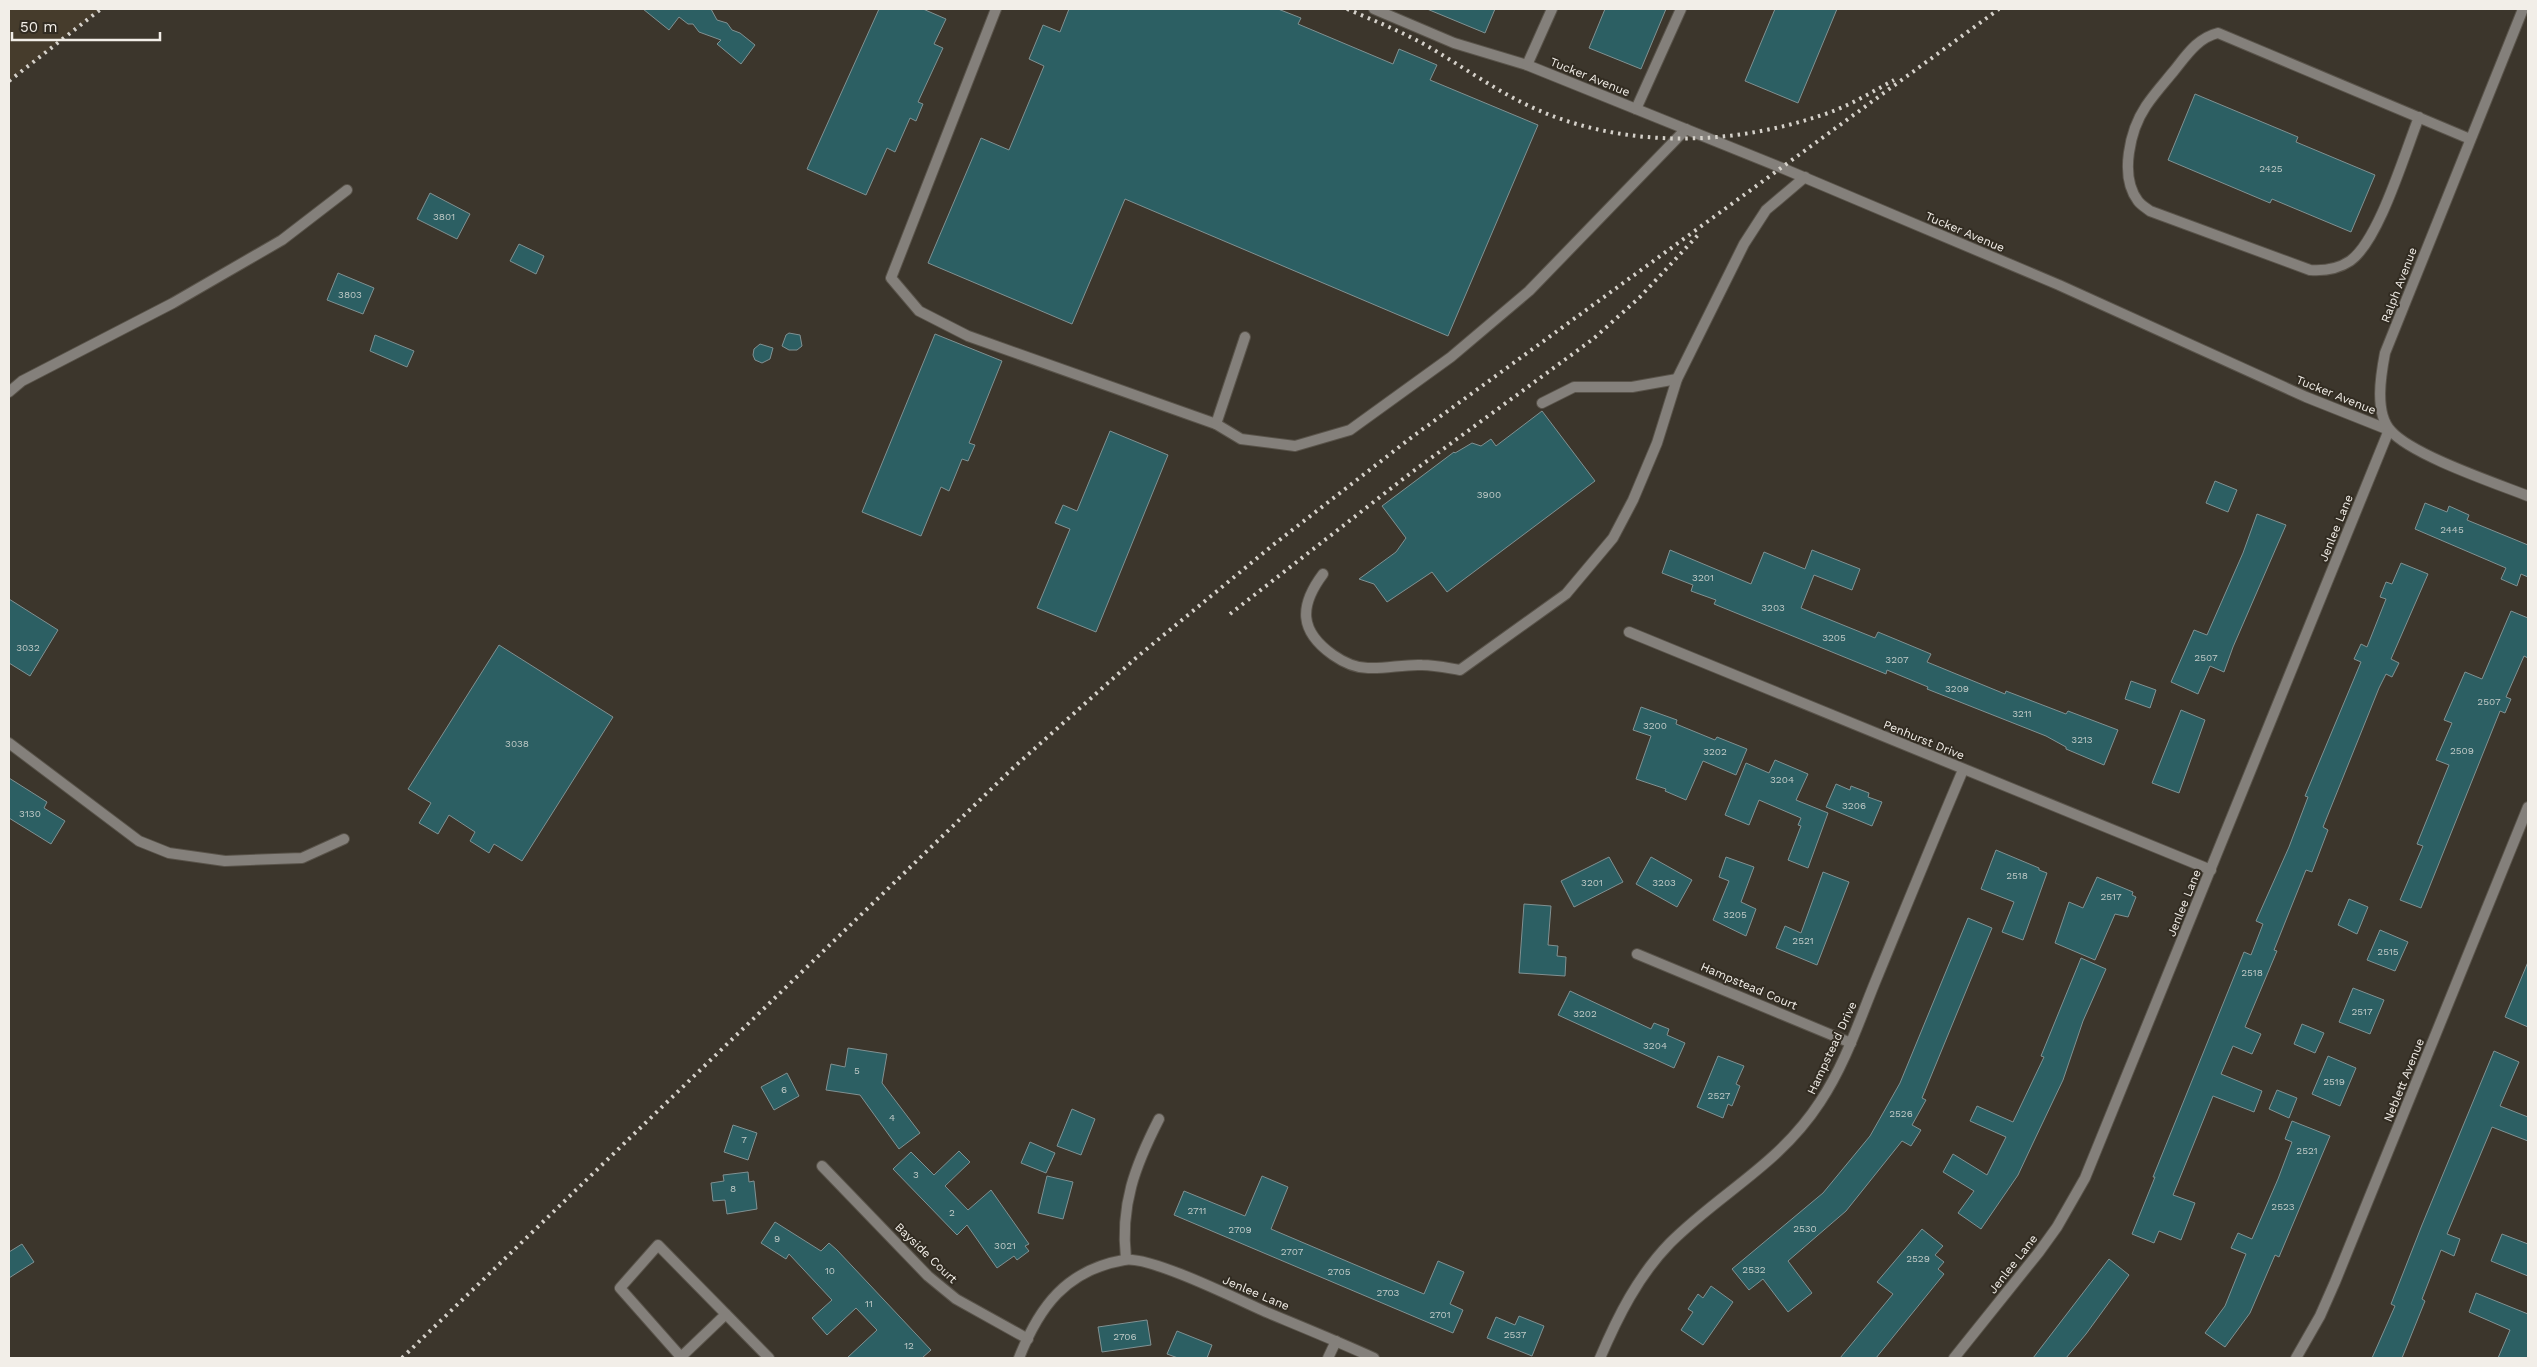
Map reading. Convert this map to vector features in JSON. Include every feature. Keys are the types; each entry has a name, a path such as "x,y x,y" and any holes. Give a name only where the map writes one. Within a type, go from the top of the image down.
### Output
{"street":[{"path":"996,9 981,42 891,278 919,311 968,336 1216,424 1241,438 1295,446 1350,430 1451,357 1529,291 1686,129"},
{"name":"Tucker Avenue","path":"1374,9 1454,43 1527,65 1805,177 2059,285 2306,397 2389,430"},
{"path":"1527,65 1552,9"},
{"path":"1636,109 1681,9"},
{"name":"Ralph Avenue","path":"2389,430 2382,410 2379,381 2386,353 2523,9"},
{"path":"2419,117 2376,227 2362,249 2350,261 2323,271 2310,270 2150,211 2139,202 2132,190 2129,169 2131,143 2146,106 2195,45 2208,36 2218,33 2419,117 2470,139"},
{"path":"1322,574 1310,592 1306,612 1310,633 1321,647 1342,662 1367,668 1423,664 1460,670 1566,594 1613,538 1633,500 1657,443 1676,379 1756,224 1766,210 1805,177"},
{"path":"9,392 22,380 173,303 282,240 347,190"},
{"path":"1216,424 1245,337"},
{"path":"1542,403 1574,387 1632,387 1676,379"},
{"path":"2389,430 2408,445 2528,496"},
{"name":"Jenlee Lane","path":"1954,1358 2039,1252 2085,1178 2389,430"},
{"name":"Penhurst Drive","path":"1629,632 2211,870"},
{"path":"9,743 37,762 139,841 169,853 225,861 302,858 344,839"},
{"name":"Hampstead Drive","path":"1600,1358 1615,1322 1650,1266 1697,1218 1752,1176 1790,1142 1821,1102 1851,1043 1963,770"},
{"name":"Neblett Avenue","path":"2296,1358 2320,1316 2335,1282 2528,807"},
{"name":"Hampstead Court","path":"1637,954 1851,1043"},
{"path":"1019,1358 1048,1302 1062,1288 1078,1276 1126,1259 1123,1233 1129,1193 1135,1170 1159,1119"},
{"name":"Bayside Court","path":"822,1166 928,1276 956,1299 1028,1339"},
{"path":"726,1314 681,1356 620,1288 658,1245 726,1314 769,1358"},
{"name":"Jenlee Lane","path":"1126,1259 1176,1272 1374,1358"},
{"path":"1328,1358 1336,1341"}],"shaded area":[{"path":"9,9 101,9 9,81"}],"building":[{"path":"643,9 711,9 717,20 727,23 732,30 740,33 755,45 741,64 717,44 721,40 699,32 693,24 688,24 679,17 669,30"},
{"path":"879,9 923,9 946,19 934,44 943,48 918,102 923,104 916,121 910,118 895,152 887,148 866,195 807,169"},
{"path":"1069,9 1278,9 1301,18 1298,24 1393,64 1399,49 1437,65 1430,80 1538,125 1448,336 1125,199 1072,324 928,263 981,138 1009,150 1044,66 1029,59 1043,25 1060,32"},
{"path":"1427,9 1495,9 1485,33"},
{"path":"1605,9 1666,9 1641,69 1589,48"},
{"path":"1775,9 1837,9 1798,103 1745,81"},
{"path":"2195,94 2298,137 2296,142 2375,175 2351,232 2272,199 2270,203 2168,160"},
{"path":"430,193 470,214 457,239 417,219"},
{"path":"519,244 544,256 536,274 510,261"},
{"path":"338,273 374,288 363,314 327,300"},
{"path":"789,333 800,335 802,346 797,350 789,350 782,346 786,335"},
{"path":"935,334 1002,361 969,443 975,445 968,461 962,459 949,491 941,487 921,536 862,512"},
{"path":"375,335 414,351 407,367 370,351"},
{"path":"760,344 773,348 770,359 762,363 755,360 753,355 754,349"},
{"path":"1542,411 1595,481 1447,592 1432,572 1387,602 1374,584 1359,579 1396,552 1406,538 1382,506 1454,452 1472,443 1481,446 1491,439 1496,446"},
{"path":"1110,431 1168,455 1096,632 1037,608 1070,529 1055,523 1063,505 1077,511"},
{"path":"2215,481 2237,490 2228,512 2206,503"},
{"path":"2425,503 2447,512 2449,506 2469,515 2467,520 2528,545 2528,577 2521,574 2517,586 2501,579 2506,568 2415,529"},
{"path":"2257,514 2286,525 2224,672 2210,666 2198,694 2171,682 2194,630 2207,635 2243,553"},
{"path":"1670,550 1751,584 1764,552 1805,569 1812,550 1860,569 1852,590 1814,575 1801,608 1875,638 1878,632 1931,654 1927,662 2005,694 2006,691 2066,714 2068,711 2118,730 2104,765 2066,749 2066,747 2046,736 1927,689 1928,687 1887,670 1886,674 1714,604 1716,600 1691,591 1693,585 1662,573"},
{"path":"2401,563 2428,574 2391,659 2399,663 2392,677 2386,674 2379,688 2323,827 2328,830 2312,872 2306,870 2274,950 2277,951 2245,1027 2261,1034 2252,1054 2233,1046 2221,1074 2262,1091 2254,1112 2213,1096 2173,1195 2195,1203 2181,1240 2159,1231 2154,1243 2132,1234 2155,1177 2153,1177 2244,952 2251,955 2263,924 2256,921 2289,847 2308,797 2305,796 2361,662 2354,659 2361,644 2367,647 2386,599 2380,597 2386,582 2392,584"},
{"path":"9,599 58,630 30,676 9,663"},
{"path":"2511,611 2528,618 2528,658 2524,656 2506,697 2511,699 2505,713 2500,711 2421,908 2400,900 2423,846 2417,844 2449,765 2436,760 2452,723 2444,720 2465,672 2482,679"},
{"path":"499,645 613,717 522,861 494,844 489,853 470,841 475,832 449,815 438,834 419,823 431,803 408,789"},
{"path":"2131,681 2156,690 2150,708 2125,699"},
{"path":"1641,707 1677,720 1676,724 1715,740 1717,737 1747,749 1736,775 1703,761 1686,800 1665,791 1666,789 1636,779 1651,736 1633,730"},
{"path":"2181,710 2205,720 2179,793 2152,783"},
{"path":"1775,760 1808,774 1796,800 1828,813 1808,868 1788,860 1801,826 1798,825 1801,818 1759,800 1749,825 1725,815 1746,763 1769,773"},
{"path":"9,778 47,802 44,808 65,821 51,844 9,818"},
{"path":"1836,784 1850,790 1851,786 1869,793 1868,797 1882,802 1872,826 1826,807"},
{"path":"1996,850 2047,873 2023,940 2002,932 2014,902 1981,889"},
{"path":"1609,857 1623,882 1574,907 1561,881"},
{"path":"1651,857 1692,880 1677,907 1636,884"},
{"path":"1726,857 1754,867 1741,902 1756,909 1746,936 1713,920 1729,881 1719,877"},
{"path":"1823,872 1849,882 1817,965 1776,948 1785,926 1801,933"},
{"path":"2097,877 2133,892 2132,895 2136,897 2128,917 2115,914 2095,960 2055,943 2069,902 2083,908"},
{"path":"2349,899 2368,907 2357,934 2338,925"},
{"path":"1524,904 1551,906 1548,945 1558,946 1557,956 1566,957 1565,976 1519,973"},
{"path":"1968,918 1992,928 1922,1098 1926,1100 1912,1125 1921,1130 1911,1146 1902,1141 1846,1211 1788,1261 1812,1293 1788,1312 1763,1279 1749,1290 1732,1269 1823,1193 1870,1136 1900,1083"},
{"path":"2380,930 2408,942 2395,971 2367,960"},
{"path":"2081,958 2106,969 2083,1021 2063,1080 2018,1175 1981,1229 1958,1213 1974,1191 1943,1172 1953,1154 1987,1175 2006,1137 1970,1121 1977,1106 2013,1122 2044,1057 2041,1056"},
{"path":"2528,962 2528,1027 2505,1017"},
{"path":"2353,988 2384,1000 2370,1034 2339,1022"},
{"path":"1570,991 1651,1029 1654,1023 1669,1029 1667,1035 1685,1043 1674,1068 1558,1015"},
{"path":"2302,1024 2324,1033 2315,1053 2294,1044"},
{"path":"848,1048 887,1054 882,1083 920,1133 899,1149 860,1095 826,1090 831,1064 845,1067"},
{"path":"2494,1051 2519,1062 2500,1106 2528,1117 2528,1141 2492,1127 2447,1234 2460,1239 2454,1256 2441,1250 2422,1299 2425,1301 2402,1358 2372,1358 2395,1306 2391,1304 2422,1225"},
{"path":"1718,1056 1744,1066 1736,1084 1740,1086 1732,1106 1728,1104 1723,1118 1697,1107"},
{"path":"2328,1056 2356,1068 2340,1106 2312,1094"},
{"path":"787,1073 799,1096 774,1110 761,1087"},
{"path":"2277,1090 2297,1098 2289,1118 2269,1109"},
{"path":"1072,1109 1095,1119 1081,1155 1057,1146"},
{"path":"2292,1121 2330,1136 2279,1257 2275,1255 2250,1313 2225,1347 2205,1333 2225,1306 2246,1254 2231,1248 2238,1233 2252,1239 2278,1179 2292,1142 2285,1139"},
{"path":"733,1125 757,1133 748,1160 724,1152"},
{"path":"1030,1142 1055,1153 1046,1173 1021,1163"},
{"path":"959,1151 970,1162 945,1186 968,1210 991,1190 1029,1244 1025,1246 1029,1251 1017,1260 1014,1256 997,1268 967,1225 957,1235 893,1169 911,1152 934,1175"},
{"path":"748,1172 749,1182 754,1181 757,1209 727,1214 725,1200 713,1201 711,1183 724,1181 723,1175"},
{"path":"1047,1176 1073,1182 1063,1219 1038,1213"},
{"path":"1262,1176 1288,1187 1271,1229 1424,1294 1438,1261 1464,1272 1450,1304 1463,1310 1453,1333 1174,1215 1184,1191 1245,1216"},
{"path":"775,1222 821,1251 829,1243 931,1350 922,1358 847,1358 877,1330 856,1308 827,1335 812,1318 832,1300 789,1254 786,1259 761,1243"},
{"path":"1922,1229 1943,1246 1935,1255 1944,1262 1938,1269 1944,1274 1876,1358 1840,1358 1893,1294 1877,1282"},
{"path":"2502,1234 2528,1244 2528,1276 2491,1261"},
{"path":"22,1244 34,1262 9,1278 9,1252"},
{"path":"2109,1259 2129,1275 2086,1334 2066,1358 2033,1358"},
{"path":"1711,1286 1733,1302 1703,1345 1681,1330 1693,1312 1688,1309 1698,1294 1703,1298"},
{"path":"2476,1293 2528,1314 2528,1358 2498,1358 2510,1330 2469,1312"},
{"path":"1519,1316 1544,1326 1532,1356 1487,1338 1496,1317 1515,1325"},
{"path":"1147,1320 1151,1345 1102,1352 1098,1327"},
{"path":"1177,1331 1212,1345 1207,1358 1178,1358 1167,1354"}],"railway":[{"path":"9,81 101,9"},
{"path":"1347,9 1419,42 1496,88 1538,110 1571,122 1641,137 1713,137 1785,126 1839,109 1894,80"},
{"path":"402,1358 1013,768 1137,657 1273,545 1412,437 1999,9"},
{"path":"1230,614 1412,472 1593,339 1640,297 1699,234"}]}
